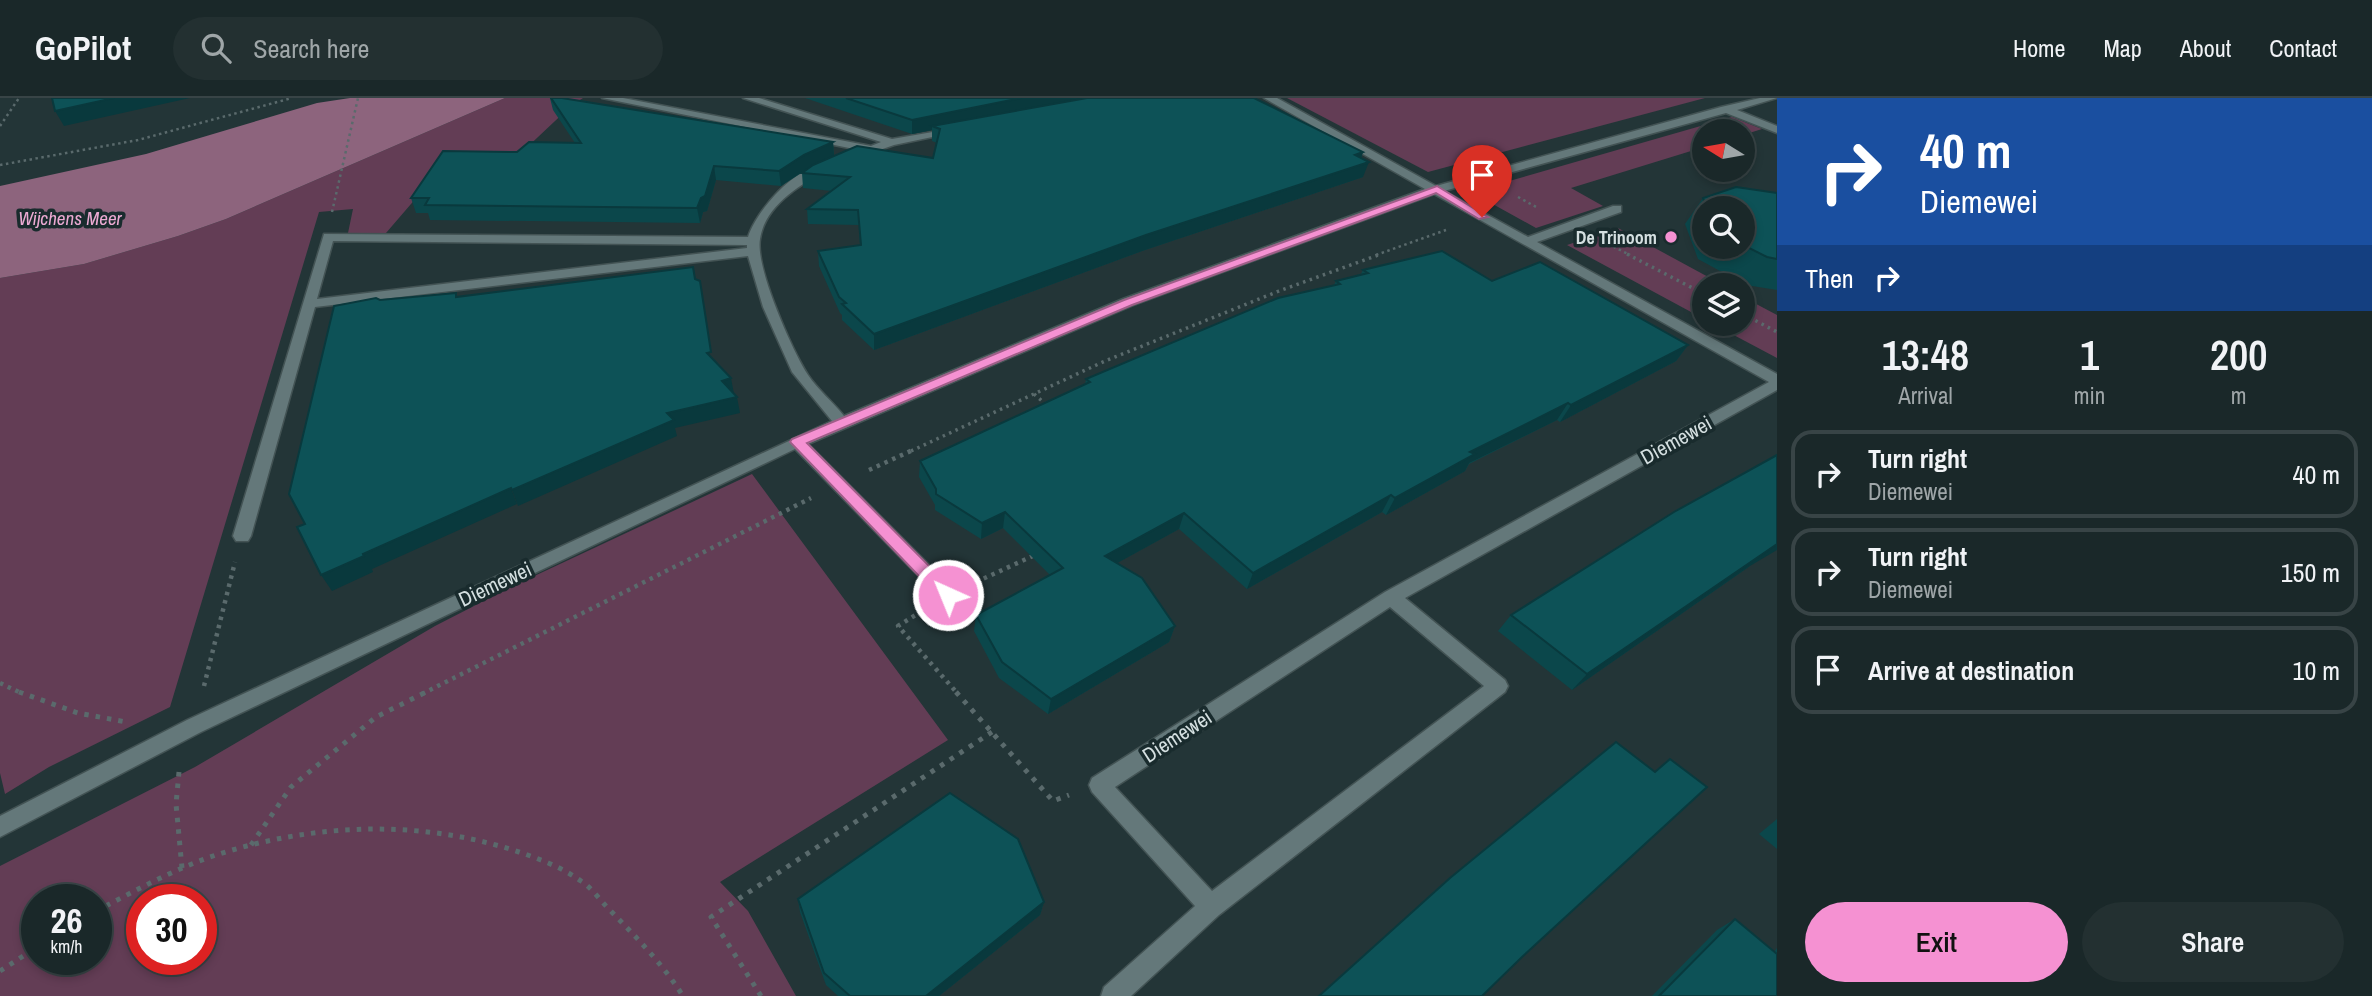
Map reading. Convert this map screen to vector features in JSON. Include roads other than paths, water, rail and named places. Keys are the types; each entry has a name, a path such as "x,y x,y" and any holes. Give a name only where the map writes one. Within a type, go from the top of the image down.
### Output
{"street":[{"path":"607,98 869,149"},
{"path":"748,98 892,142"},
{"name":"Diemewei","path":"1269,98 1437,189 1525,242 1777,382"},
{"name":"Diemewei","path":"0,827 194,726 797,442 1128,302 1437,189 1772,98"},
{"path":"1724,109 1775,133"},
{"path":"841,422 800,374 767,299 753,246 762,216 782,193 811,174 869,149 892,142 968,129"},
{"path":"1525,242 1617,209"},
{"path":"242,536 328,237 753,246"},
{"path":"309,304 753,246"},
{"name":"Diemewei","path":"1211,907 1100,785 1391,597 1777,382"},
{"path":"797,442 948,595"},
{"path":"1113,996 1211,907 1499,686 1391,597"}],"water":[{"name":"Wijchens Meer","path":"350,98 505,98 226,219 84,264 0,278 0,186 146,154 317,103"}],"place":[{"name":"De Trinoom","path":"1671,237"}]}
